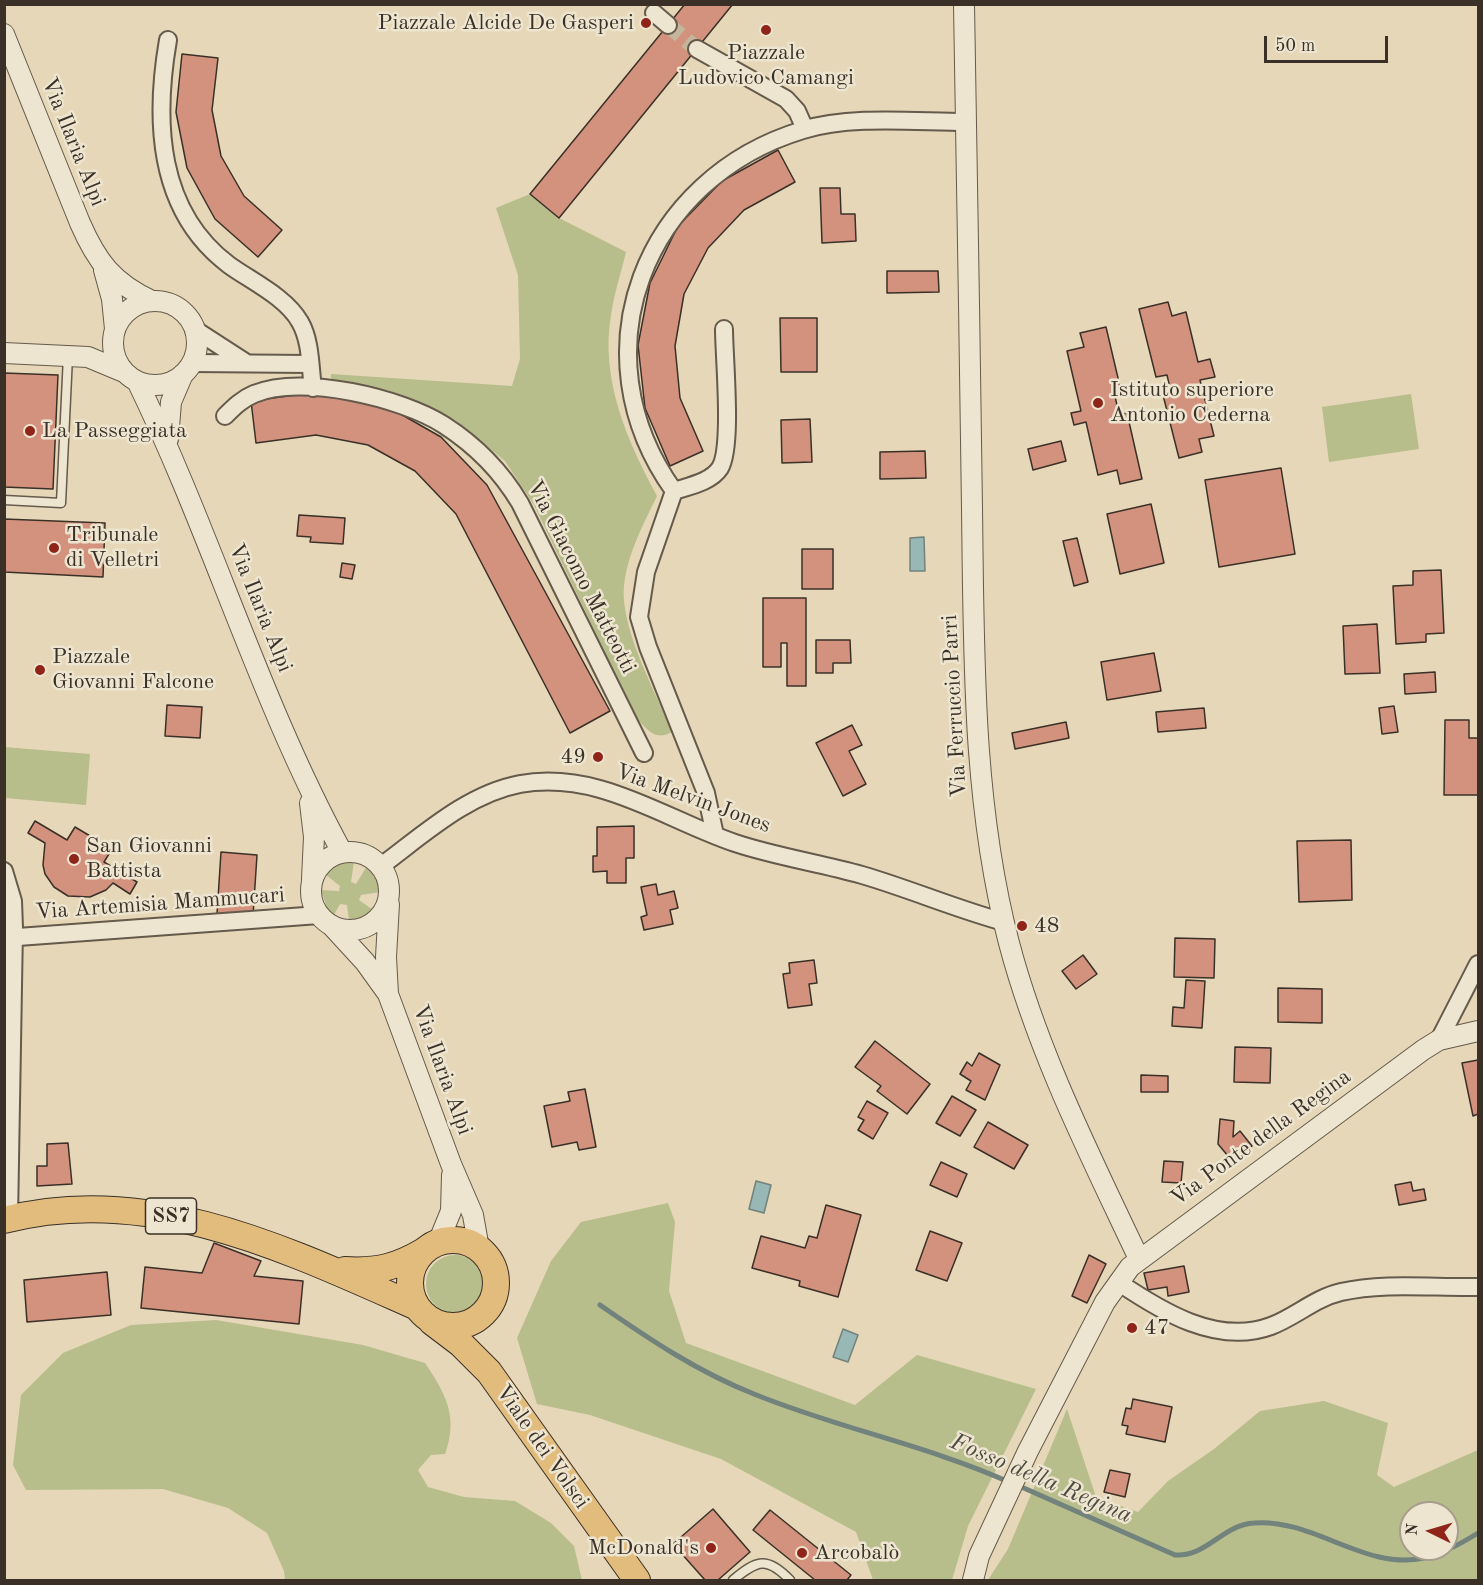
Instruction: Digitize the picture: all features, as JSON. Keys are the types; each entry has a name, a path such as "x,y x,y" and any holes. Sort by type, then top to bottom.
{"main road":[{"name":"Viale dei Volsci","path":"7,1220 75,1210 159,1214 247,1237 331,1269 425,1314 461,1344 489,1372 637,1581"},
{"name":"SS7","path":"431,1247 459,1241 479,1249"},
{"name":"Viale dei Volsci","path":"331,1269 384,1270 431,1247"},
{"path":"425,1314 412,1296 410,1278 416,1260 431,1247"},
{"path":"479,1249 489,1259 495,1278 494,1298 487,1310"},
{"name":"Viale dei Volsci","path":"487,1310 483,1340 489,1372"},
{"name":"SS7","path":"425,1314 447,1326 462,1326 475,1320 487,1310"}],"street":[{"name":"Via Ferruccio Parri","path":"963,4 975,704 984,798 1004,922 1022,983 1061,1086 1139,1259"},
{"path":"654,13 668,25"},
{"name":"Via Ilaria Alpi","path":"4,34 82,229 102,265 112,299 114,334"},
{"path":"168,40 161,85 160,131 164,159 175,195 190,222 214,252 293,312 303,328 313,388"},
{"path":"697,49 786,99 796,111 805,129"},
{"path":"674,491 647,446 630,392 627,358 629,325 641,278 666,229 705,184 755,150 805,129 848,123 966,122"},
{"name":"Via Ilaria Alpi","path":"102,265 122,285 152,301"},
{"path":"88,357 114,334 129,310 152,301 165,302 178,308 188,317 194,328 197,340 188,368"},
{"path":"194,328 246,363"},
{"path":"715,835 706,793 648,647 639,617 646,572 674,491 710,477 719,469 723,461 726,434 724,329"},
{"path":"114,334 113,351 131,377"},
{"path":"4,353 88,357 131,377 161,384 188,368 246,363 310,364"},
{"name":"Via Ilaria Alpi","path":"168,445 171,402 188,368"},
{"name":"Via Ilaria Alpi","path":"131,377 168,445 308,789 342,852"},
{"name":"Via Giacomo Matteotti","path":"225,416 240,401 260,392 313,388 363,394 422,413 455,432 496,470 520,503 644,753"},
{"name":"Via Melvin Jones","path":"381,866 475,800 509,787 539,781 577,783 612,792 746,846 868,877 962,910 1004,922"},
{"name":"Via Ilaria Alpi","path":"308,789 314,837 312,880"},
{"path":"342,852 363,854 381,866 386,874 389,894 387,905 373,923 352,930 325,920 312,898 312,880 323,862 342,852"},
{"path":"4,872 13,901 9,937 7,1220"},
{"name":"Via Ilaria Alpi","path":"388,994 386,957 389,894"},
{"name":"Via Ilaria Alpi","path":"325,920 365,962 388,994 451,1164 473,1215 479,1249"},
{"name":"Via Artemisia Mammucari","path":"9,937 325,920"},
{"path":"1439,1040 1479,964"},
{"path":"1439,1040 1479,1031"},
{"name":"Via Ponte della Regina","path":"973,1581 976,1562 1028,1451 1118,1282 1139,1259 1439,1040"},
{"path":"431,1247 451,1212 451,1164"},
{"path":"1118,1282 1177,1317 1208,1327 1236,1331 1271,1326 1320,1299 1349,1290 1479,1287"}],"lane":[{"path":"4,500 61,503 68,356"},
{"path":"733,1581 751,1566 765,1563 780,1570 790,1581"}],"green space":[{"path":"530,194 559,218 626,252 611,315 609,363 626,431 657,496 629,561 624,601 637,651 672,732 666,735 653,733 637,719 534,505 505,461 455,420 412,401 331,386 331,374 512,386 520,359 518,275 496,208"},
{"path":"1411,394 1419,449 1329,462 1322,407"},
{"path":"4,747 90,754 86,805 5,798"},
{"path":"354,861 351,882 356,884 367,866 377,877 380,892 361,895 359,900 373,910 362,918 349,920 347,905 340,904 334,915 327,908 321,890 339,891 340,886 326,875 335,865"},
{"path":"668,1203 675,1222 669,1291 686,1343 855,1405 917,1355 1036,1389 968,1526 952,1580 873,1580 856,1532 721,1459 590,1415 537,1404 517,1338 551,1261 581,1222"},
{"path":"449,1255 461,1255 476,1263 484,1278 484,1290 476,1305 461,1313 449,1313 434,1305 426,1290 426,1278 434,1263"},
{"path":"216,1320 363,1345 425,1363 448,1405 451,1428 445,1454 431,1455 418,1470 428,1487 464,1497 515,1501 551,1523 574,1546 582,1580 285,1580 284,1571 267,1533 228,1508 163,1489 26,1490 13,1465 21,1395 63,1353 131,1325"},
{"path":"1324,1401 1388,1423 1377,1475 1394,1487 1478,1450 1478,1580 988,1580 1008,1549 1067,1409 1096,1497 1138,1512 1168,1481 1214,1449 1260,1411"}],"water":[{"path":"924,537 925,571 910,571 910,538"},
{"path":"756,1181 771,1185 764,1213 749,1209"},
{"path":"843,1329 858,1335 848,1362 833,1357"}],"building":[{"path":"685,4 733,4 559,218 530,194"},
{"path":"182,54 218,58 212,110 221,156 244,196 282,230 258,257 215,219 187,168 176,112"},
{"path":"778,150 795,182 744,210 708,248 684,294 675,346 680,398 703,451 670,466 645,408 638,345 650,283 678,226 722,181"},
{"path":"820,188 840,188 841,214 855,214 856,241 822,243"},
{"path":"887,271 938,271 939,292 887,293"},
{"path":"1168,302 1172,316 1186,312 1198,362 1210,359 1215,377 1200,380 1214,436 1199,439 1202,452 1179,458 1163,395 1171,393 1167,375 1156,377 1139,309"},
{"path":"780,318 817,318 817,372 781,372"},
{"name":"Istituto superiore Antonio Cederna","path":"1106,327 1122,395 1115,396 1119,415 1127,413 1142,479 1120,484 1117,470 1098,475 1086,422 1074,425 1071,413 1081,411 1067,351 1084,347 1080,333"},
{"name":"La Passeggiata","path":"4,373 58,375 53,489 4,487"},
{"path":"317,392 383,404 441,437 487,485 610,711 570,733 456,514 415,471 368,445 316,435 256,443 251,401"},
{"path":"810,419 812,462 782,463 781,420"},
{"path":"1061,441 1066,461 1033,470 1028,449"},
{"path":"925,451 926,478 880,479 880,452"},
{"path":"1281,468 1295,554 1219,567 1205,480"},
{"path":"1151,504 1164,563 1120,574 1107,514"},
{"path":"299,515 345,518 343,544 310,542 311,537 297,536"},
{"name":"Tribunale di Velletri","path":"4,519 105,523 103,577 4,572"},
{"path":"1077,538 1088,582 1074,586 1063,541"},
{"path":"802,549 833,549 833,589 802,589"},
{"path":"342,563 355,565 352,579 340,577"},
{"path":"1441,570 1444,633 1426,634 1426,642 1396,644 1393,586 1413,585 1413,571"},
{"path":"763,598 806,598 806,686 787,686 787,643 781,643 781,667 763,667"},
{"path":"1377,624 1380,673 1345,674 1343,626"},
{"path":"816,640 850,640 851,663 833,663 833,673 816,673"},
{"path":"1154,653 1161,691 1107,700 1101,662"},
{"path":"1435,672 1436,692 1405,694 1404,674"},
{"path":"167,705 202,707 200,738 165,736"},
{"path":"1394,706 1398,732 1382,734 1379,708"},
{"path":"1204,708 1206,728 1158,732 1156,712"},
{"path":"1445,720 1469,720 1469,738 1478,738 1478,795 1444,795"},
{"path":"1066,722 1069,738 1015,749 1012,733"},
{"path":"852,725 862,745 849,751 866,784 843,796 816,743"},
{"name":"San Giovanni Battista","path":"35,821 67,840 75,827 112,849 104,862 137,882 130,894 113,883 106,890 90,897 68,896 54,887 45,874 43,865 45,843 28,833"},
{"path":"634,826 634,858 626,858 626,883 607,883 607,871 593,872 593,856 597,856 597,827"},
{"path":"1351,840 1352,900 1299,902 1297,841"},
{"path":"221,852 257,855 253,916 217,914"},
{"path":"656,884 658,895 674,891 678,908 670,910 673,924 644,930 641,917 647,915 641,887"},
{"path":"1175,938 1215,939 1214,978 1174,977"},
{"path":"1083,955 1097,974 1076,989 1062,971"},
{"path":"814,960 817,983 809,984 812,1005 788,1008 783,974 790,973 789,963"},
{"path":"1186,980 1205,981 1202,1028 1172,1026 1173,1007 1184,1008"},
{"path":"1278,988 1322,989 1322,1023 1278,1022"},
{"path":"875,1041 930,1084 907,1114 877,1091 881,1086 855,1067"},
{"path":"1235,1047 1271,1048 1270,1083 1234,1082"},
{"path":"979,1053 1000,1065 985,1100 966,1090 971,1081 960,1074 967,1062 972,1066"},
{"path":"1478,1060 1478,1114 1473,1116 1462,1063"},
{"path":"1141,1075 1168,1076 1168,1092 1141,1092"},
{"path":"585,1089 596,1147 579,1150 577,1142 552,1147 544,1106 570,1101 568,1092"},
{"path":"952,1096 976,1110 960,1136 936,1123"},
{"path":"867,1101 888,1113 873,1139 858,1130 864,1120 858,1117"},
{"path":"1220,1119 1234,1121 1233,1137 1240,1131 1252,1146 1233,1162 1218,1144"},
{"path":"988,1122 1028,1145 1014,1169 974,1147"},
{"path":"68,1143 72,1184 37,1186 37,1166 47,1166 47,1144"},
{"path":"1164,1161 1183,1162 1181,1183 1162,1182"},
{"path":"941,1162 967,1174 957,1197 930,1185"},
{"path":"1411,1182 1413,1191 1424,1189 1426,1200 1399,1205 1395,1185"},
{"path":"826,1205 861,1215 838,1297 799,1286 800,1281 752,1268 761,1236 805,1248 809,1236 817,1238"},
{"path":"930,1231 962,1243 947,1281 916,1270"},
{"path":"214,1243 261,1261 254,1276 303,1281 299,1324 141,1308 145,1267 202,1273"},
{"path":"1089,1255 1106,1264 1087,1303 1072,1296"},
{"path":"1184,1266 1189,1292 1168,1296 1167,1287 1148,1290 1144,1273"},
{"path":"107,1272 111,1315 27,1322 24,1280"},
{"path":"1133,1399 1172,1407 1165,1442 1126,1434 1128,1426 1122,1425 1126,1408 1131,1409"},
{"path":"1110,1470 1130,1474 1125,1497 1104,1492"},
{"name":"McDonald's","path":"713,1509 750,1552 718,1580 705,1580 673,1544"},
{"name":"Arcobalò","path":"770,1510 851,1575 847,1580 815,1580 753,1530"}],"waterway":[{"name":"Fosso della Regina","path":"600,1305 674,1354 733,1385 817,1417 946,1457 1009,1482"},
{"name":"Fosso della Regina","path":"1017,1485 1175,1555 1196,1551 1233,1529 1254,1523 1297,1528 1360,1551 1402,1560 1438,1554 1478,1533"}],"tunnel":[{"path":"668,25 697,49"}],"place":[{"name":"Piazzale Alcide De Gasperi","path":"646,23"},
{"name":"Piazzale Ludovico Camangi","path":"766,30"},
{"name":"Istituto superiore Antonio Cederna","path":"1098,403"},
{"name":"La Passeggiata","path":"30,431"},
{"name":"Tribunale di Velletri","path":"54,548"},
{"name":"Piazzale Giovanni Falcone","path":"40,670"},
{"name":"49","path":"598,757"},
{"name":"San Giovanni Battista","path":"74,859"},
{"name":"48","path":"1022,926"},
{"name":"47","path":"1132,1328"},
{"name":"McDonald's","path":"711,1548"},
{"name":"Arcobalò","path":"802,1553"}]}
